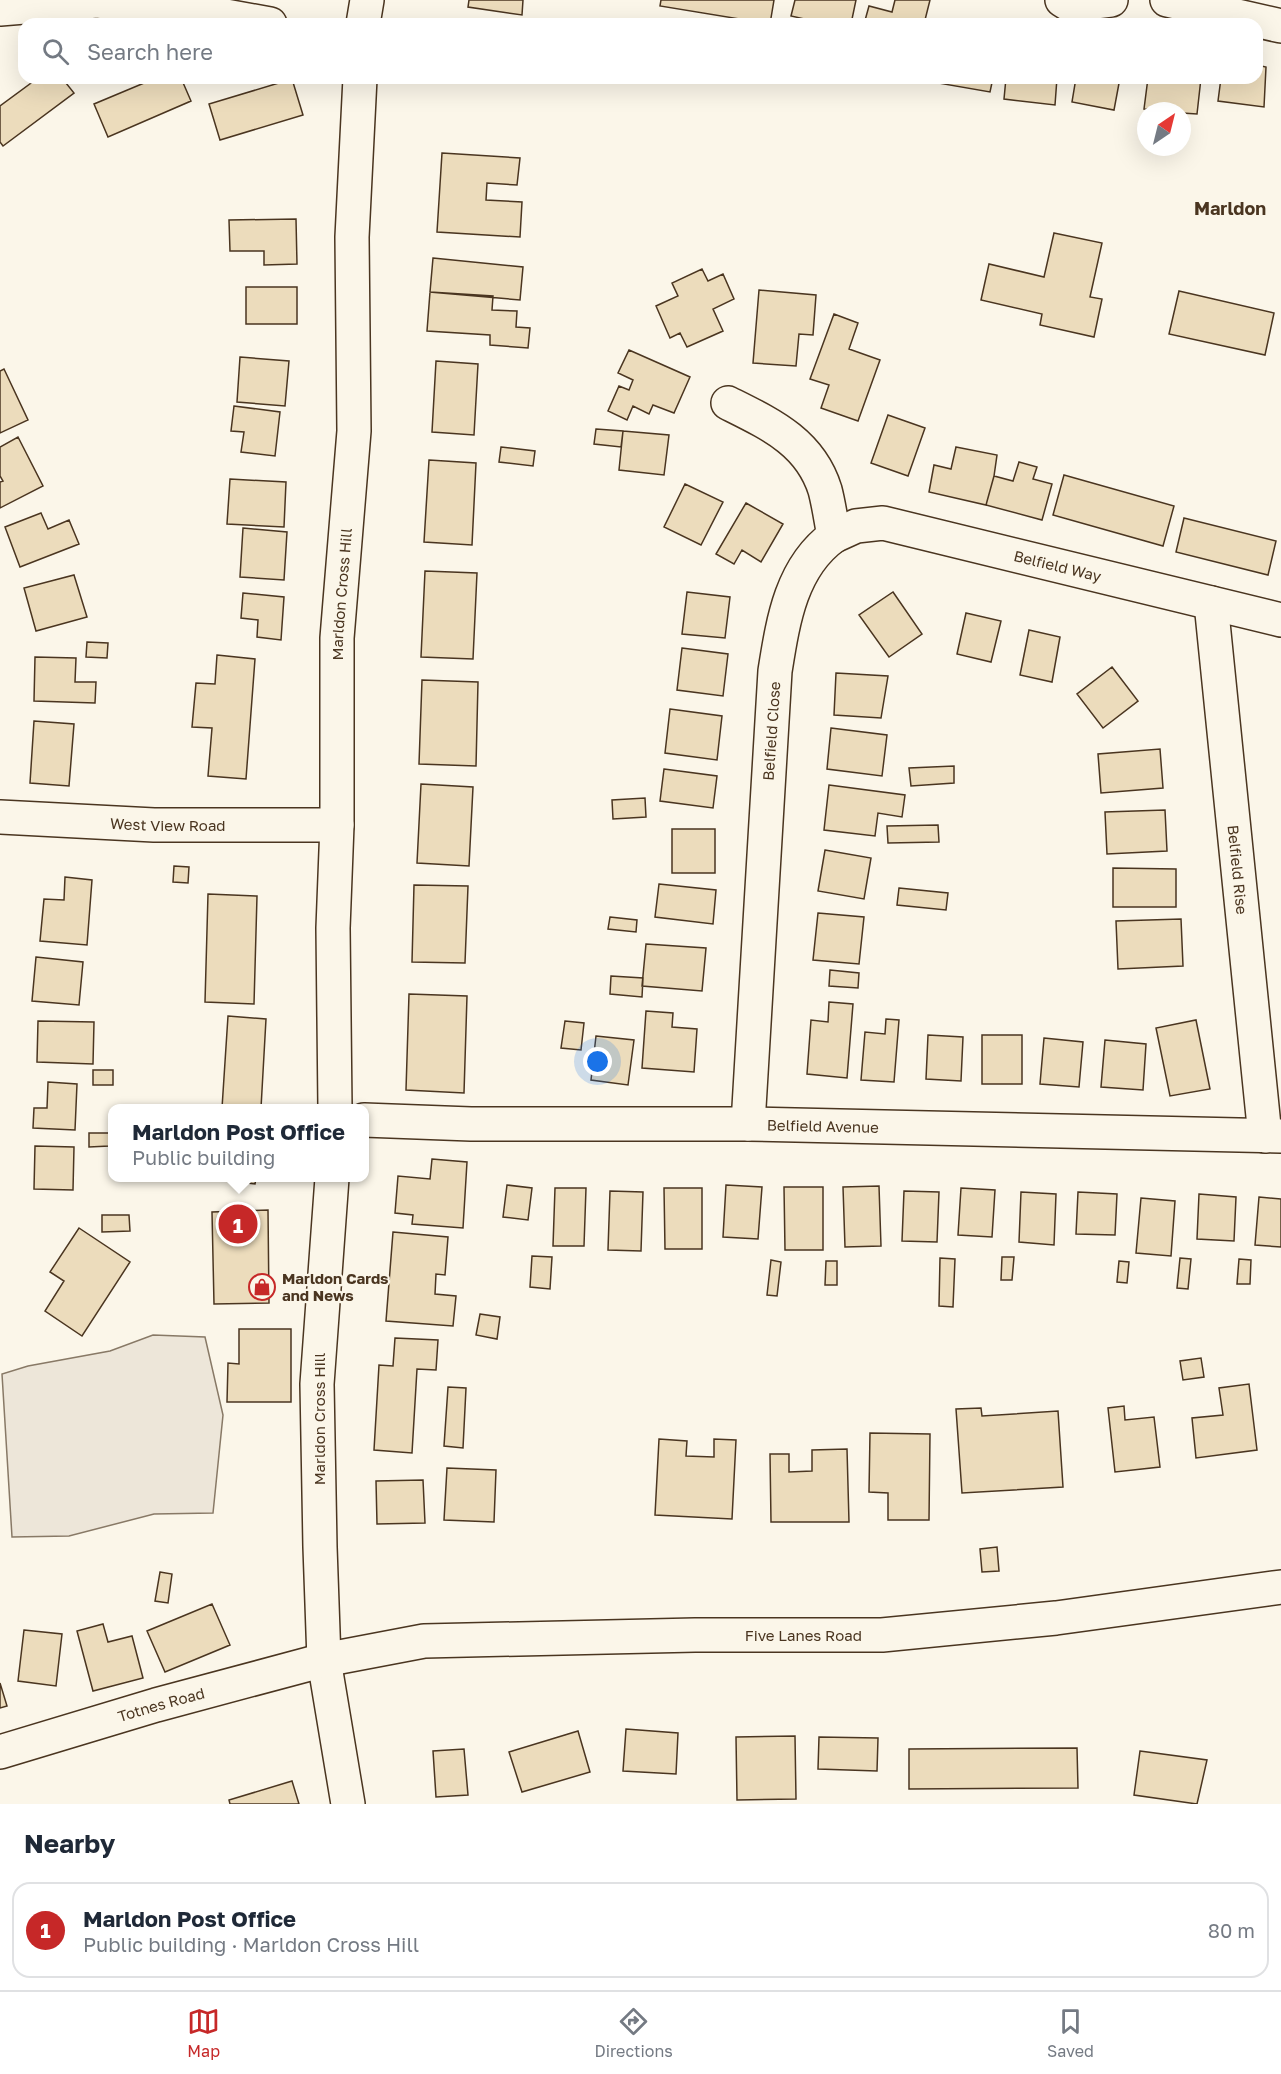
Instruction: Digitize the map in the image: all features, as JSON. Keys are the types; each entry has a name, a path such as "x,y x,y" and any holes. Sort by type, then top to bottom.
{"street":[{"path":"0,9 97,0 237,18"},
{"path":"364,18 367,0"},
{"path":"1062,0 1070,5 1111,0"},
{"path":"1167,0 1246,18"},
{"path":"1263,22 1281,26"},
{"name":"Marldon Cross Hill","path":"335,1104 333,928 337,825 337,638 354,431 352,237 360,84"},
{"path":"729,403 788,435 812,462 824,489 834,536"},
{"name":"Belfield Way","path":"834,536 856,526 883,523 1281,620"},
{"name":"Belfield Close","path":"748,1124 775,671 791,594 804,568 821,545 834,536"},
{"name":"Belfield Rise","path":"1211,603 1273,1136"},
{"name":"West View Road","path":"0,817 154,825 337,825"},
{"name":"Belfield Avenue","path":"369,1120 482,1124 748,1124 1273,1136"},
{"name":"Marldon Cross Hill","path":"332,1182 317,1384 324,1660 348,1804"},
{"name":"Five Lanes Road","path":"324,1660 424,1641 695,1635 882,1635 1056,1618 1281,1587"},
{"name":"Totnes Road","path":"0,1752 156,1705 324,1660"}],"shaded area":[{"path":"153,1335 205,1337 223,1415 213,1513 154,1514 69,1536 12,1537 2,1374 28,1366 110,1351"}],"building":[{"path":"469,0 523,0 522,15 468,7"},
{"path":"661,0 774,0 771,18 733,18 660,6"},
{"path":"795,0 856,0 852,18 791,16"},
{"path":"895,0 930,0 926,18 866,18 869,6 892,12"},
{"path":"1263,66 1266,67 1264,107 1218,101 1220,84 1263,84"},
{"path":"30,84 67,84 74,93 3,146 0,142 0,106"},
{"path":"142,84 184,84 191,101 108,137 94,104"},
{"path":"275,84 294,84 303,115 220,140 209,104"},
{"path":"944,84 992,84 990,92"},
{"path":"1005,84 1057,84 1055,105 1004,99"},
{"path":"1075,84 1119,84 1114,110 1072,102"},
{"path":"1147,84 1200,84 1197,114 1191,114 1191,102 1145,102"},
{"path":"442,153 520,158 517,185 487,183 486,200 522,202 520,237 437,232"},
{"path":"296,219 297,264 264,265 264,251 230,251 229,220"},
{"path":"1054,233 1102,243 1090,297 1102,299 1094,337 1040,325 1042,314 981,300 989,264 1044,277"},
{"path":"433,258 523,267 520,300 430,292"},
{"path":"702,269 708,281 723,274 734,299 713,309 723,331 687,347 680,333 670,338 656,306 678,296 672,283"},
{"path":"246,287 297,287 297,324 246,324"},
{"path":"759,290 816,295 813,335 799,334 796,366 753,363"},
{"path":"1179,291 1274,313 1265,355 1169,334"},
{"path":"430,292 493,296 492,310 517,311 516,327 530,328 528,348 490,345 490,335 427,331"},
{"path":"834,314 858,323 849,349 880,360 858,421 821,408 829,385 810,379"},
{"path":"629,350 690,377 674,413 653,405 649,414 633,406 627,420 608,411 619,386 629,390 633,380 618,373"},
{"path":"240,357 289,361 285,406 237,402"},
{"path":"436,361 478,364 474,435 432,432"},
{"path":"4,369 28,420 0,433 0,371"},
{"path":"234,406 280,412 275,456 241,452 244,432 231,431"},
{"path":"888,415 925,428 908,476 871,463"},
{"path":"596,429 623,431 621,447 594,444"},
{"path":"623,431 669,435 664,475 619,470"},
{"path":"18,437 43,486 0,508 0,482 3,481 0,476 0,447"},
{"path":"501,447 535,451 533,466 499,462"},
{"path":"956,447 997,455 986,505 929,492 934,465 951,469"},
{"path":"429,460 476,463 472,545 424,542"},
{"path":"1019,462 1037,467 1033,479 1052,484 1042,520 986,505 994,476 1013,481"},
{"path":"1064,475 1174,506 1163,546 1053,515"},
{"path":"230,479 286,482 284,527 227,524"},
{"path":"685,484 723,502 701,545 664,527"},
{"path":"746,503 783,524 761,562 742,550 734,564 716,554"},
{"path":"41,513 48,529 69,520 79,544 20,567 5,527"},
{"path":"1184,518 1276,541 1268,575 1176,552"},
{"path":"243,528 287,532 284,580 240,577"},
{"path":"425,571 477,573 473,659 421,657"},
{"path":"74,575 87,617 36,631 24,588"},
{"path":"687,592 730,597 725,638 682,634"},
{"path":"893,592 922,634 889,657 859,615"},
{"path":"243,593 284,597 281,640 257,637 258,620 241,618"},
{"path":"966,613 1001,621 991,662 957,654"},
{"path":"1029,630 1060,637 1052,682 1020,675"},
{"path":"87,642 108,643 107,658 86,657"},
{"path":"682,648 728,654 723,696 677,690"},
{"path":"217,655 255,659 246,779 208,776 212,728 192,727 196,683 215,684"},
{"path":"35,657 76,658 75,682 96,682 95,703 34,701"},
{"path":"1112,667 1138,701 1103,728 1077,694"},
{"path":"836,673 888,676 881,718 834,715"},
{"path":"422,680 478,682 476,766 419,764"},
{"path":"670,709 722,716 717,760 665,753"},
{"path":"34,721 74,724 69,786 30,783"},
{"path":"831,728 887,735 882,776 827,769"},
{"path":"1160,749 1163,788 1101,793 1098,754"},
{"path":"954,766 954,783 911,786 909,768"},
{"path":"664,769 717,776 713,808 660,801"},
{"path":"421,784 473,787 469,866 417,863"},
{"path":"829,785 905,795 902,817 878,813 875,836 824,830"},
{"path":"645,798 646,817 613,819 612,800"},
{"path":"1165,810 1167,851 1107,854 1105,812"},
{"path":"938,825 939,842 888,843 887,826"},
{"path":"672,829 715,829 715,873 672,873"},
{"path":"825,850 871,858 864,899 818,891"},
{"path":"174,866 189,867 188,883 173,882"},
{"path":"1113,868 1176,869 1176,907 1113,907"},
{"path":"65,877 92,880 87,945 40,941 44,899 64,900"},
{"path":"659,884 716,890 713,924 655,917"},
{"path":"414,885 468,886 465,963 412,962"},
{"path":"899,888 948,893 946,910 897,905"},
{"path":"208,894 257,896 254,1004 205,1002"},
{"path":"818,913 864,917 859,964 813,960"},
{"path":"610,917 637,920 636,932 608,929"},
{"path":"1181,919 1183,966 1118,969 1116,921"},
{"path":"646,944 706,948 702,991 642,986"},
{"path":"36,957 83,962 79,1005 32,1001"},
{"path":"830,970 859,973 858,988 829,986"},
{"path":"611,976 643,978 642,997 610,994"},
{"path":"409,994 467,996 464,1093 406,1090"},
{"path":"829,1002 853,1004 847,1078 807,1074 811,1020 828,1022"},
{"path":"646,1011 673,1013 672,1027 697,1029 694,1072 642,1068"},
{"path":"228,1016 266,1019 261,1104 222,1104"},
{"path":"886,1019 899,1020 894,1082 861,1080 865,1032 885,1034"},
{"path":"1196,1020 1210,1089 1170,1096 1156,1028"},
{"path":"38,1021 94,1022 93,1064 37,1062"},
{"path":"565,1021 584,1023 581,1050 561,1048"},
{"path":"928,1035 963,1037 961,1081 926,1079"},
{"path":"982,1035 1022,1035 1022,1084 982,1084"},
{"path":"596,1036 634,1040 628,1085 591,1080"},
{"path":"1044,1038 1083,1042 1079,1087 1040,1084"},
{"path":"1105,1040 1146,1044 1143,1090 1101,1087"},
{"path":"93,1070 113,1070 113,1085 93,1085"},
{"path":"48,1082 77,1084 75,1130 33,1128 34,1108 47,1108"},
{"path":"89,1133 108,1133 108,1146 89,1147"},
{"path":"35,1146 74,1147 73,1190 34,1189"},
{"path":"432,1159 467,1162 463,1228 412,1224 413,1215 395,1213 398,1176 430,1179"},
{"path":"507,1185 532,1188 528,1220 503,1217"},
{"path":"726,1185 762,1187 758,1239 723,1237"},
{"path":"879,1186 881,1246 845,1247 843,1187"},
{"path":"784,1187 823,1187 823,1250 785,1250"},
{"path":"555,1188 586,1188 584,1246 553,1246"},
{"path":"664,1188 702,1188 702,1249 665,1249"},
{"path":"961,1188 995,1190 992,1237 958,1235"},
{"path":"610,1191 643,1192 641,1251 608,1250"},
{"path":"904,1191 939,1192 937,1242 902,1241"},
{"path":"1021,1192 1056,1194 1054,1245 1019,1242"},
{"path":"1078,1192 1117,1194 1115,1235 1076,1234"},
{"path":"1199,1194 1236,1197 1234,1241 1197,1239"},
{"path":"1259,1197 1281,1199 1281,1247 1255,1245"},
{"path":"1141,1198 1175,1201 1171,1256 1136,1253"},
{"path":"268,1210 269,1303 214,1304 212,1212"},
{"path":"102,1215 129,1215 130,1231 102,1232"},
{"path":"79,1228 130,1262 82,1336 45,1311 64,1281 50,1272"},
{"path":"393,1232 448,1237 445,1275 436,1274 435,1294 456,1296 453,1326 386,1321"},
{"path":"532,1256 552,1257 550,1289 530,1287"},
{"path":"1002,1257 1014,1257 1012,1280 1001,1280"},
{"path":"940,1258 955,1259 953,1307 939,1306"},
{"path":"1180,1258 1191,1259 1188,1289 1177,1288"},
{"path":"1239,1259 1251,1260 1250,1284 1237,1284"},
{"path":"771,1260 781,1262 777,1296 767,1295"},
{"path":"826,1261 837,1261 837,1285 825,1285"},
{"path":"1119,1261 1129,1262 1127,1283 1117,1282"},
{"path":"480,1314 500,1317 497,1339 476,1335"},
{"path":"239,1329 291,1329 291,1402 227,1402 228,1363 239,1364"},
{"path":"395,1338 438,1340 436,1370 417,1369 412,1453 374,1450 379,1365 393,1366"},
{"path":"1201,1358 1204,1377 1183,1380 1180,1361"},
{"path":"1249,1384 1257,1450 1196,1458 1192,1418 1223,1415 1219,1388"},
{"path":"448,1387 466,1388 463,1448 444,1446"},
{"path":"1124,1406 1125,1420 1154,1417 1160,1467 1115,1472 1108,1408"},
{"path":"981,1408 982,1416 1058,1411 1063,1487 962,1493 956,1409"},
{"path":"870,1433 930,1434 929,1520 888,1520 888,1493 869,1492"},
{"path":"659,1439 687,1441 686,1456 714,1457 714,1439 736,1440 732,1519 655,1515"},
{"path":"847,1449 849,1522 771,1522 770,1454 789,1454 789,1472 812,1471 812,1450"},
{"path":"447,1468 496,1470 494,1522 444,1520"},
{"path":"423,1480 425,1523 377,1524 376,1481"},
{"path":"997,1547 999,1571 982,1572 980,1549"},
{"path":"160,1572 172,1574 168,1603 155,1601"},
{"path":"212,1604 230,1645 165,1672 147,1631"},
{"path":"103,1624 108,1642 132,1636 143,1678 93,1691 77,1631"},
{"path":"24,1630 62,1634 56,1686 18,1681"},
{"path":"0,1683 7,1706 0,1708"},
{"path":"626,1729 678,1733 676,1774 623,1771"},
{"path":"578,1731 590,1772 522,1792 509,1752"},
{"path":"795,1736 796,1799 737,1800 736,1737"},
{"path":"819,1737 878,1738 877,1771 818,1769"},
{"path":"1077,1748 1078,1788 909,1789 909,1749"},
{"path":"464,1749 468,1795 436,1797 433,1751"},
{"path":"1140,1751 1207,1760 1197,1804 1134,1795"},
{"path":"292,1781 299,1804 230,1804 229,1800"}],"place":[{"name":"Marldon Post Office","path":"238,1224"},
{"name":"Marldon Cards and News","path":"262,1287"}],"district":[{"name":"Marldon","path":"1230,208"}]}
